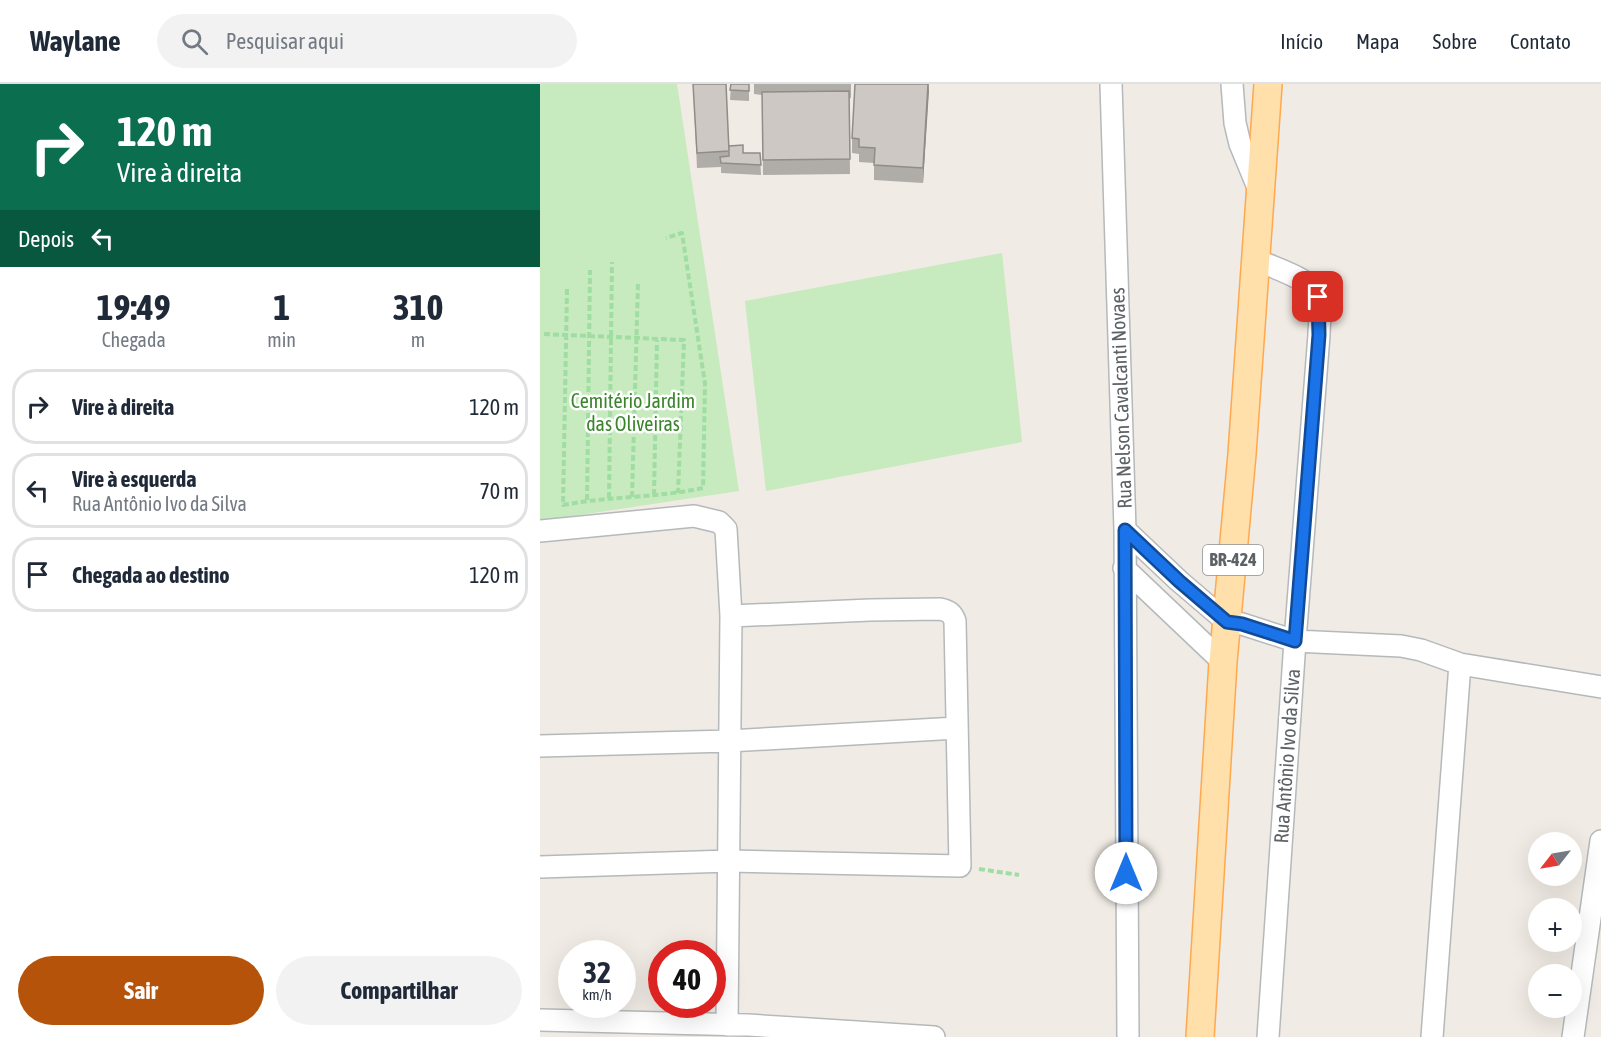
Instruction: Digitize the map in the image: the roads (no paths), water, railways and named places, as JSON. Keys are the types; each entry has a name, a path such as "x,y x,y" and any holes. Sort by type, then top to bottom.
{"main road":[{"name":"BR-424","path":"1200,1037 1223,662 1243,443 1268,84"}],"street":[{"name":"Rua Nelson Cavalcanti Novaes","path":"1111,84 1125,530 1128,1037"},
{"path":"1232,84 1235,123 1240,144 1261,193"},
{"name":"Rua Antônio Ivo da Silva","path":"1256,261 1303,282 1315,291 1319,304 1319,335 1268,1037"},
{"path":"540,531 694,516 719,522 726,529 732,616 727,1025"},
{"path":"1125,530 1227,622 1242,624 1295,641 1401,646 1421,650 1460,664 1601,687"},
{"path":"1124,568 1223,662"},
{"path":"540,867 729,861 960,866 955,621 949,611 940,609 870,610 732,616"},
{"path":"1432,1037 1460,664"},
{"path":"540,746 729,741 957,728"},
{"path":"1573,1037 1593,957 1601,841"},
{"path":"540,1020 727,1025 747,1031 934,1037"}],"park label":[{"name":"Cemitério Jardim das Oliveiras","path":"633,412"}]}
